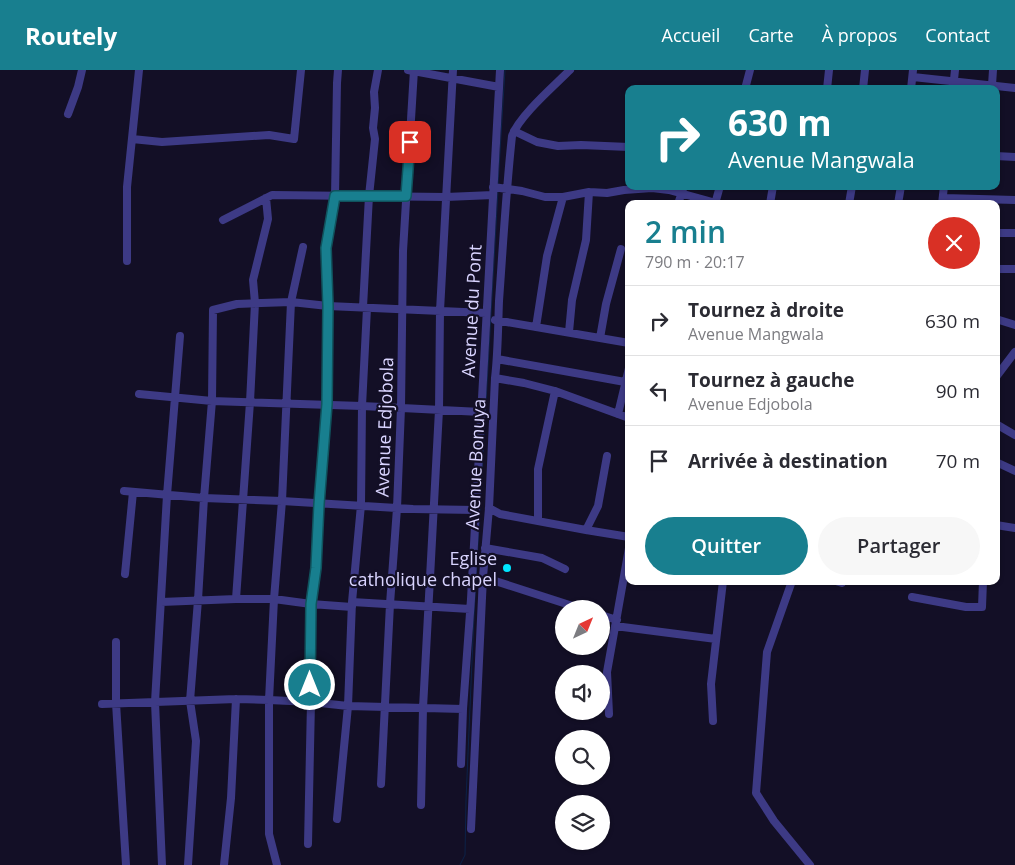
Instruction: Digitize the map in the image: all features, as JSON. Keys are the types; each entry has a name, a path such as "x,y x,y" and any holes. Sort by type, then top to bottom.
{"street":[{"path":"68,114 82,70"},
{"path":"127,261 127,188 139,70"},
{"path":"132,139 162,142 270,135 294,139 301,70"},
{"path":"308,844 311,604 316,568 327,404 328,306 326,248 335,196 338,70"},
{"path":"337,819 348,706 352,605 361,506 362,406 369,196 375,139 373,128 374,92 378,70"},
{"path":"412,70 499,87"},
{"name":"Avenue Edjobola","path":"381,784 397,508 401,408 403,251 412,70"},
{"path":"421,806 423,708 439,410 440,311 453,70"},
{"name":"Avenue du Pont","path":"461,764 481,412 491,318 498,189 500,70"},
{"path":"570,70 527,114 514,131 537,142 558,146 625,147"},
{"path":"746,85 750,70"},
{"path":"827,85 829,70"},
{"path":"862,85 864,70"},
{"path":"953,85 954,70"},
{"path":"913,73 953,85 992,85 993,70"},
{"path":"1000,86 1015,88"},
{"name":"Avenue Bonuya","path":"471,829 483,577 489,508 497,359 491,318 498,189 514,131"},
{"path":"1000,156 1015,157"},
{"path":"224,220 272,194 446,197 498,189 522,191 545,197 563,197 589,192 607,193 627,190"},
{"path":"669,190 683,190 708,200"},
{"path":"569,332 572,300 586,240 589,192"},
{"path":"536,327 547,256 563,197"},
{"path":"236,599 250,402 255,303 253,280 268,219 266,198"},
{"path":"1000,200 1015,200"},
{"path":"1000,233 1015,233"},
{"path":"277,865 268,834 269,700 274,599 282,501 291,302 303,248"},
{"path":"600,338 606,304 622,249"},
{"path":"1000,269 1015,269"},
{"path":"188,865 196,741 190,701 212,401 212,310 237,304 291,302 328,306 440,311 491,318 625,342"},
{"path":"1000,320 1015,325"},
{"path":"162,865 155,702 167,495 180,336"},
{"path":"1000,372 1014,355"},
{"path":"497,359 625,382 618,414"},
{"path":"495,378 555,391 625,417"},
{"path":"538,521 538,469 555,391"},
{"path":"139,394 212,401 327,404 481,412"},
{"path":"1000,426 1015,435"},
{"path":"586,530 598,506 607,456"},
{"path":"1000,464 1015,472"},
{"path":"124,492 397,508 476,510"},
{"path":"125,574 133,492"},
{"path":"489,508 500,514 625,536"},
{"path":"1000,526 1015,528"},
{"path":"485,548 542,558 565,569"},
{"path":"608,665 625,571"},
{"path":"483,577 555,600"},
{"path":"713,721 711,684 723,585"},
{"path":"791,585 767,652 756,793 774,821 810,865"},
{"path":"912,597 966,607 982,607 983,585"},
{"path":"161,602 274,599 311,604 390,604 470,609"},
{"path":"610,620 616,623 716,639"},
{"path":"116,642 116,703 126,865"},
{"path":"224,865 231,798 236,699"},
{"path":"102,704 236,699 310,702 348,706 463,709"}],"waterway":[{"path":"498,184 505,70"},
{"path":"460,865 465,855 474,615 498,190"}],"place":[{"name":"Eglise catholique chapel","path":"507,568"}],"route":[{"path":"310,685 311,604 316,568 327,404 328,306 326,248 335,196 406,196 410,142"}]}
